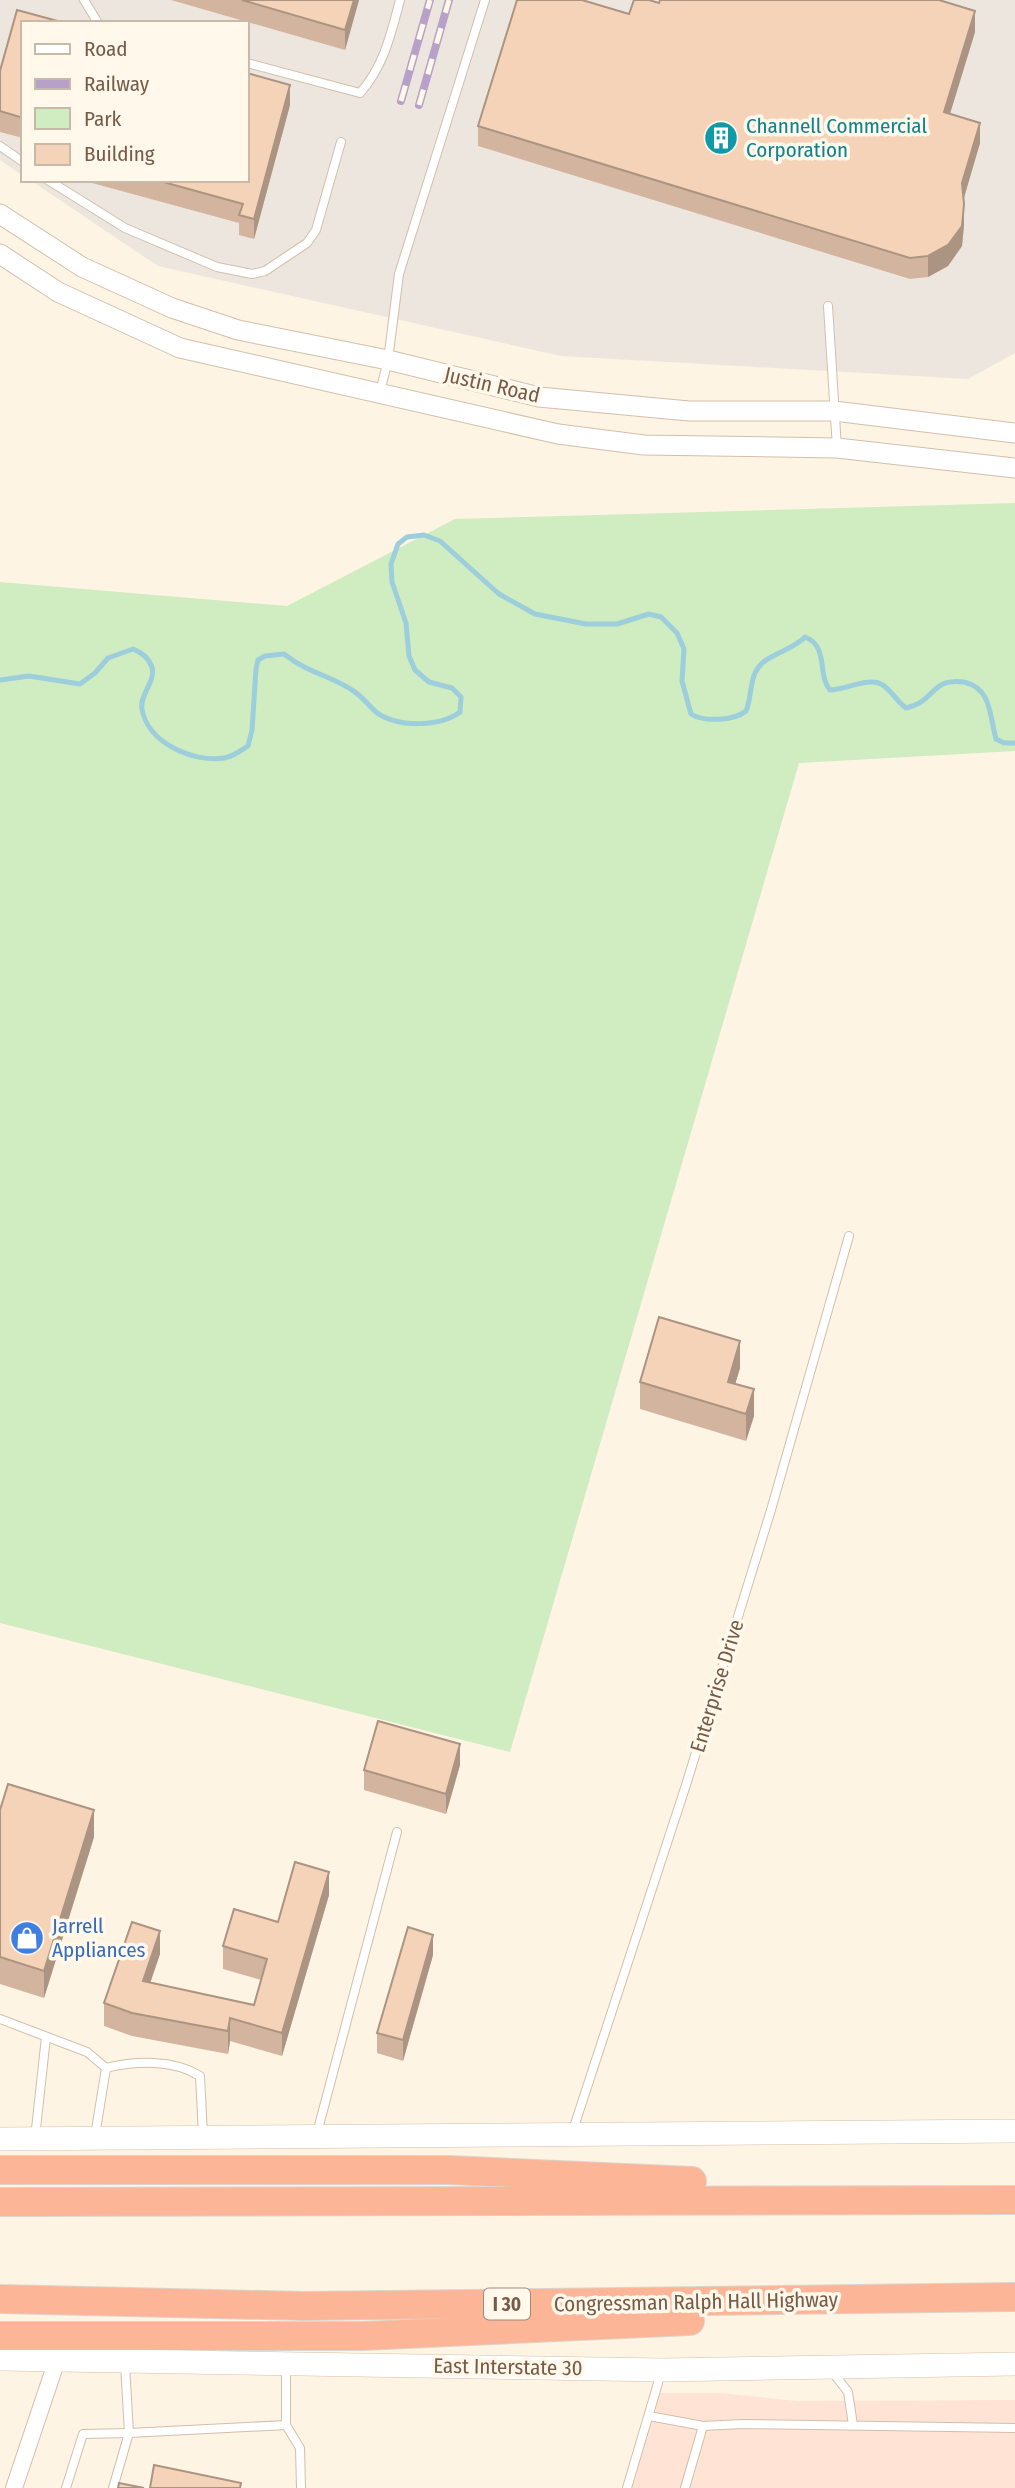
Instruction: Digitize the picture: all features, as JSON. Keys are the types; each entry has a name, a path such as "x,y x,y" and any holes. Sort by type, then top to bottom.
{"highway":[{"path":"0,2170 449,2170 745,2184 827,2198"},
{"path":"0,2203 827,2198 1015,2200"},
{"name":"Congressman Ralph Hall Highway","path":"0,2299 304,2306 1015,2297"},
{"path":"0,2336 363,2336 869,2315 893,2300"}],"main road":[{"path":"0,2139 1015,2131"},
{"name":"East Interstate 30","path":"0,2359 662,2370 1015,2364"}],"street":[{"name":"Justin Road","path":"0,214 82,267 172,308 238,330 388,360 540,397 611,406 689,411 834,411 1015,433"},
{"name":"Justin Road","path":"0,254 58,292 180,348 558,434 644,444 836,449 1015,468"},
{"path":"14,2488 57,2360"}],"lane":[{"path":"84,0 98,21"},
{"path":"248,63 360,93 376,75 385,55 400,0"},
{"path":"379,394 388,360 399,274 485,0"},
{"path":"51,182 137,233 217,267 252,274 265,271 307,243 316,230 341,142"},
{"path":"0,146 21,161"},
{"path":"828,306 836,449"},
{"name":"Enterprise Drive","path":"572,2133 751,1576 849,1236"},
{"path":"316,2136 397,1832"},
{"path":"0,2019 87,2052 106,2068"},
{"path":"35,2139 46,2037"},
{"path":"106,2068 134,2061 190,2069 200,2076 203,2138"},
{"path":"94,2139 106,2068"},
{"path":"113,2488 129,2432 125,2361"},
{"path":"286,2363 286,2425 300,2448 301,2488"},
{"path":"829,2368 848,2392 853,2426"},
{"path":"628,2488 662,2370"},
{"path":"649,2416 703,2426 1015,2428"},
{"path":"66,2488 83,2434 286,2425"},
{"path":"685,2488 703,2426"}],"shaded area":[{"path":"0,0 1015,0 1015,353 968,379 561,356 158,266 33,182 248,182 248,21 21,21 21,175 0,160"},
{"path":"658,2393 721,2393 797,2401 1015,2400 1015,2488 630,2488"}],"green space":[{"path":"1015,503 1015,751 799,763 510,1752 0,1623 0,582 287,606 455,519"}],"building":[{"path":"242,0 354,0 345,30"},
{"name":"Channell Commercial Corporation","path":"517,0 582,0 629,14 634,0 659,3 660,0 939,0 975,11 944,112 980,123 962,183 962,226 948,245 928,256 910,258 478,126"},
{"path":"17,10 58,21 21,21 21,117 0,111 0,71"},
{"path":"248,73 290,85 254,219 239,215 243,204 163,182 248,182"},
{"path":"659,1317 740,1341 728,1382 754,1389 746,1414 640,1382"},
{"path":"378,1721 460,1744 446,1794 364,1770"},
{"path":"8,1784 94,1810 44,1971 0,1957 0,1810"},
{"path":"295,1862 329,1872 282,2033 230,2018 228,2031 132,2013 104,2003 132,1922 160,1931 143,1981 254,2005 267,1959 223,1946 234,1909 278,1922"},
{"path":"408,1927 433,1935 403,2040 377,2033"},
{"path":"154,2465 241,2483 240,2488 150,2488"},
{"path":"119,2483 144,2488 118,2488"}],"waterway":[{"path":"0,680 29,676 80,684 95,673 108,658 133,649 144,656 152,667 152,678 143,699 142,709 153,731 173,748 212,759 236,754 248,746 252,730 256,669 258,660 265,656 284,654 302,666 352,690 376,712 395,721 418,724 441,721 460,712 461,697 452,688 429,682 415,670 409,656 406,623 392,582 391,564 398,544 407,537 424,535 440,541 499,594 535,614 586,624 617,624 649,614 661,617 677,633 684,649 682,681 691,714 696,717 726,718 746,711 753,677 759,667 764,661 805,637 817,647 830,690 876,682 888,689 906,708 920,703 944,684 964,682 973,685 985,697 996,739 1004,743 1015,743"}],"railway":[{"path":"401,101 430,0"},
{"path":"419,105 449,0"}],"place":[{"name":"Channell Commercial Corporation","path":"721,138"},
{"name":"Jarrell Appliances","path":"27,1938"}]}
